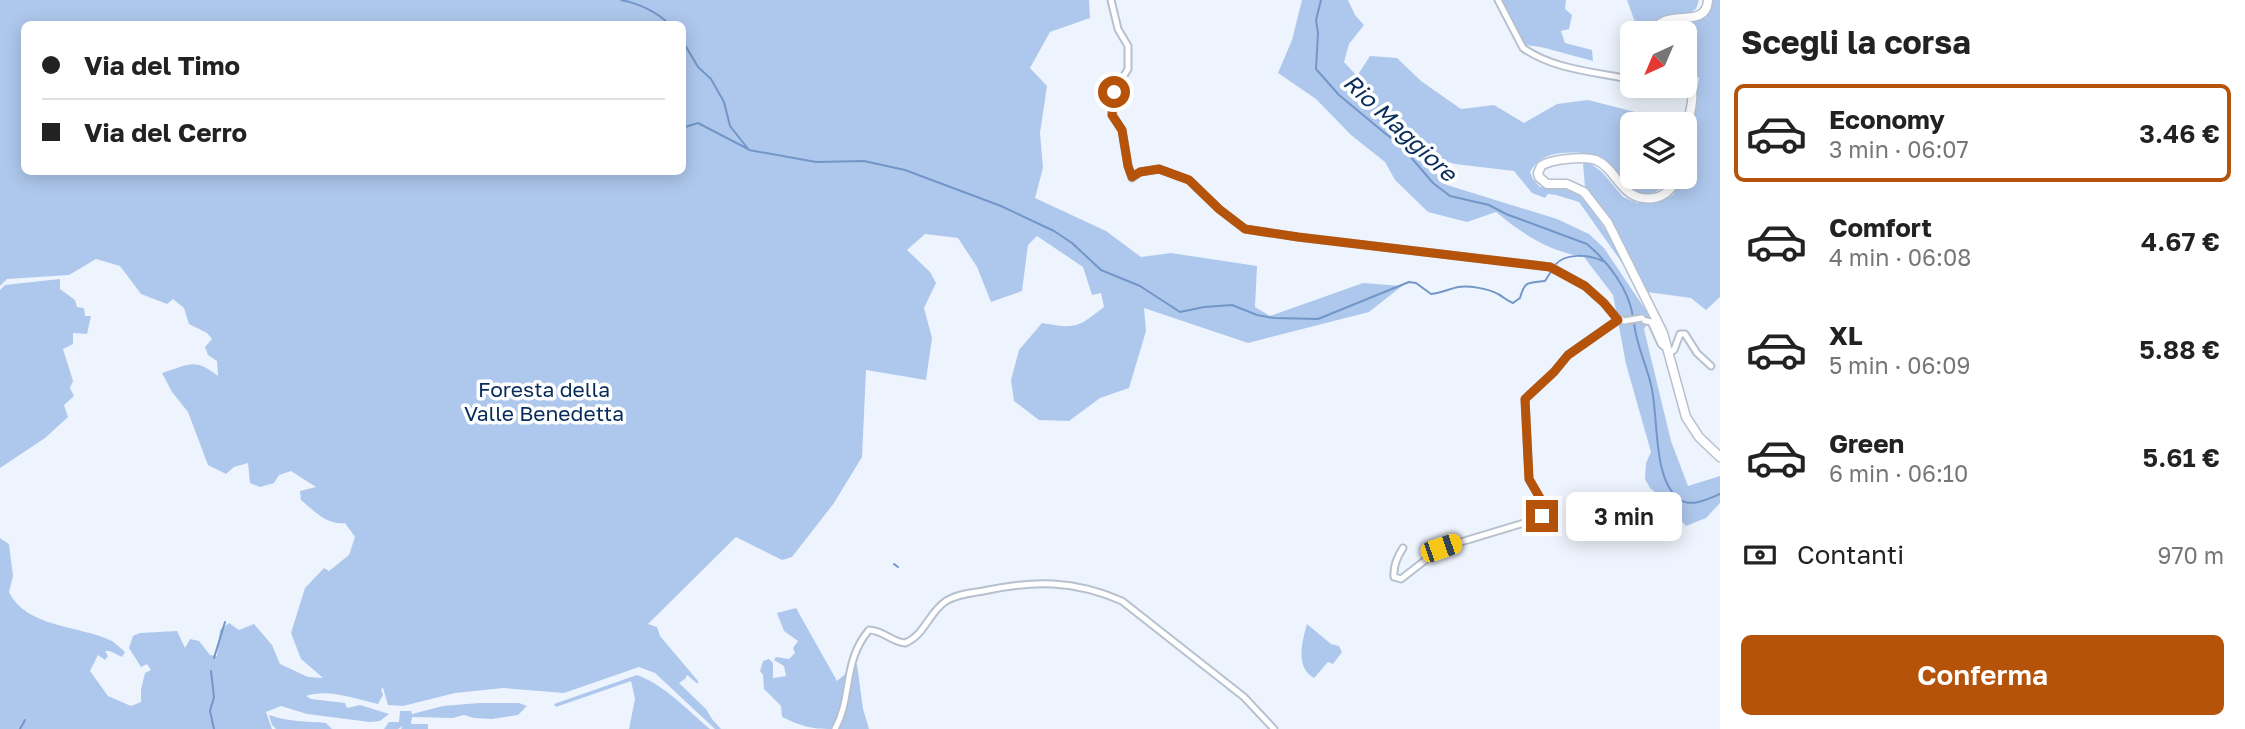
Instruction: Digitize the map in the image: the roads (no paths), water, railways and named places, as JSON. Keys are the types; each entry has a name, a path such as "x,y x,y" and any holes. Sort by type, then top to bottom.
{"main road":[{"path":"1663,21 1698,16 1705,11 1707,0"},
{"path":"1620,184 1595,160 1588,159 1552,161 1541,166 1538,173 1547,184 1576,187 1592,200 1608,223 1660,325 1686,417 1699,437 1720,457"},
{"path":"1625,189 1644,199 1652,199 1665,194 1669,189"}],"street":[{"path":"1111,0 1118,29 1128,46 1128,69 1114,92 1112,115 1122,130 1132,177 1140,172 1159,169 1189,180 1245,229 1550,267 1585,286 1621,321"},
{"path":"1498,0 1526,51 1569,67 1620,77"},
{"path":"1403,548 1396,559 1393,572 1397,579 1401,579 1441,548 1542,516 1544,505 1529,479 1525,399 1568,355 1621,321 1642,318 1651,322 1661,344 1668,351 1674,350 1680,334 1685,334 1697,353 1711,366"},
{"path":"835,729 845,705 851,664 861,640 869,630 876,630 893,641 905,643 920,633 943,603 955,597 1035,582 1073,586 1122,601 1244,697 1274,729"}],"waterway":[{"path":"621,0 647,9 665,21"},
{"name":"Rio Maggiore","path":"1321,0 1316,20 1316,69 1339,95 1404,149 1433,183 1450,196 1489,205 1587,244 1622,286 1633,317"},
{"path":"686,47 698,67 711,79 724,102 730,126 749,150 816,162 864,161 905,170 1001,206 1054,231 1072,243 1101,270 1140,286 1180,312 1232,305 1257,315 1274,318 1318,319 1409,282 1416,283 1431,294 1458,287 1479,288 1494,292 1513,303 1520,298 1526,285 1545,281 1552,270"},
{"path":"686,127 698,123 748,149"},
{"path":"1555,265 1571,256 1603,261"},
{"name":"Rio Maggiore","path":"1634,322 1651,385 1660,462 1670,490 1683,502 1688,503 1720,494"},
{"path":"894,564 898,567"},
{"path":"214,658 225,622"},
{"path":"211,671 214,697 210,711 214,729"},
{"path":"20,729 25,720"}],"park label":[{"name":"Foresta della Valle Benedetta","path":"544,402"}]}
